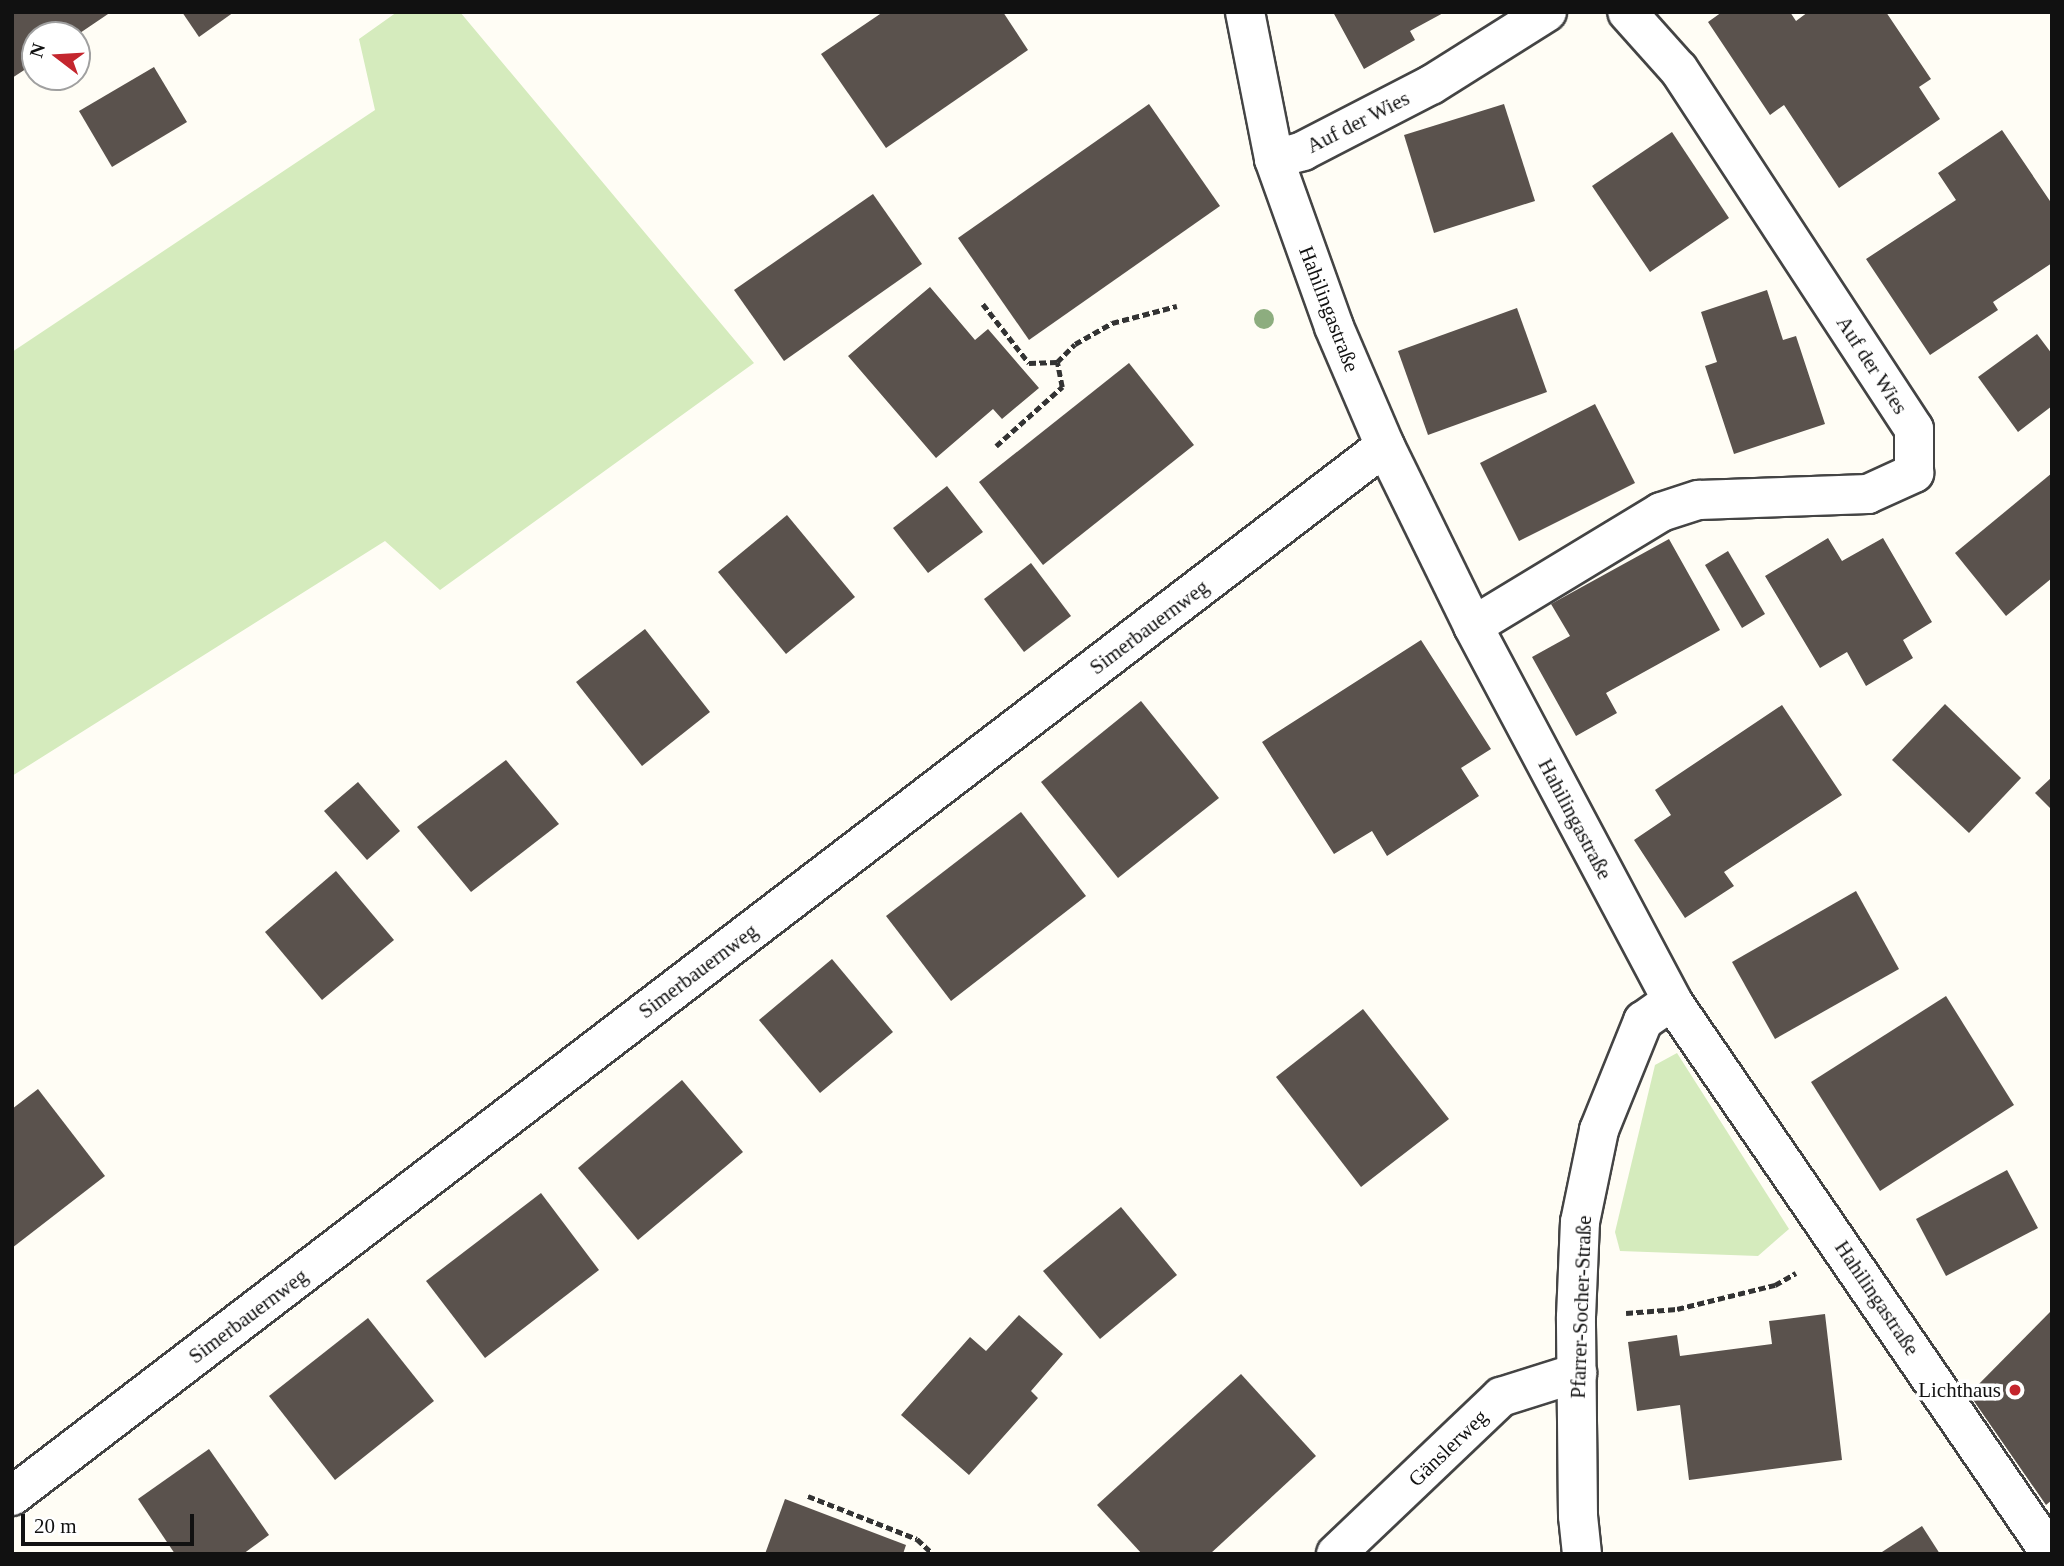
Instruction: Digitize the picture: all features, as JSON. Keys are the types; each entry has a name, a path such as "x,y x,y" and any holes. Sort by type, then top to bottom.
{"street":[{"name":"Hahilingastraße","path":"1245,12 1274,159 1334,327 1385,446 1474,626 1672,1001 2050,1554"},
{"name":"Auf der Wies","path":"1274,159 1303,151 1431,85 1547,12"},
{"name":"Auf der Wies","path":"1474,626 1661,513 1699,500 1868,494 1914,473 1914,429 1678,69 1627,12"},
{"name":"Simerbauernweg","path":"12,1496 1385,446"},
{"name":"Pfarrer-Socher-Straße","path":"1582,1554 1576,1317 1580,1222 1599,1130 1643,1021 1672,1001"},
{"name":"Gänslerweg","path":"1336,1554 1501,1397 1577,1373"}],"path":[{"path":"983,304 1029,363 1057,362 1075,344 1112,323 1177,306"},
{"path":"996,446 1062,387 1057,362"},
{"path":"1576,1317 1677,1309 1775,1285 1842,1247"},
{"path":"808,1496 917,1539 933,1554"}],"green space":[{"path":"397,12 460,12 754,363 440,590 385,541 12,776 12,352 375,110 359,39"},
{"path":"1677,1053 1789,1229 1758,1256 1620,1251 1615,1232 1655,1065"}],"building":[{"path":"12,12 111,12 91,26 91,21 21,21 21,72 12,78"},
{"path":"182,12 234,12 199,37"},
{"path":"883,12 1003,12 1028,50 886,148 821,54"},
{"path":"1333,12 1445,12 1410,31 1415,40 1364,69"},
{"path":"1722,12 1790,12 1796,21 1808,12 1886,12 1931,79 1919,87 1940,119 1839,188 1784,105 1770,115 1708,22"},
{"path":"154,67 187,122 112,167 79,111"},
{"path":"1149,104 1220,206 1029,340 958,238"},
{"path":"1504,104 1535,201 1434,233 1404,135"},
{"path":"2002,130 2052,204 2052,263 1993,302 1998,310 1930,355 1866,259 1956,200 1938,173"},
{"path":"1672,132 1729,218 1650,272 1592,186"},
{"path":"873,194 922,264 784,361 734,290"},
{"path":"930,287 975,340 988,329 1039,388 1002,419 993,409 936,458 848,356"},
{"path":"1767,290 1783,340 1796,336 1825,424 1734,454 1705,366 1717,362 1701,312"},
{"path":"1517,308 1547,392 1428,435 1398,351"},
{"path":"2037,334 2052,354 2052,406 2018,432 1978,377"},
{"path":"1129,363 1194,445 1043,565 979,482"},
{"path":"1595,404 1635,483 1519,541 1480,463"},
{"path":"2052,473 2052,578 2006,616 1955,553"},
{"path":"947,486 983,532 928,573 893,528"},
{"path":"787,515 855,597 786,654 718,572"},
{"path":"1828,538 1842,561 1883,538 1932,622 1903,640 1913,658 1866,686 1847,652 1820,668 1765,576"},
{"path":"1669,539 1720,630 1606,693 1617,713 1576,736 1532,657 1570,636 1551,604"},
{"path":"1728,551 1765,614 1742,628 1705,565"},
{"path":"1031,563 1071,616 1024,652 984,599"},
{"path":"645,629 710,712 642,766 576,682"},
{"path":"1421,640 1491,749 1461,768 1479,796 1387,856 1372,831 1334,854 1262,742"},
{"path":"1141,701 1219,798 1118,878 1041,782"},
{"path":"1945,704 2021,778 1969,833 1892,760"},
{"path":"1782,705 1842,795 1724,872 1734,886 1685,918 1634,840 1671,815 1655,790"},
{"path":"506,760 559,824 471,892 417,827"},
{"path":"2052,777 2052,810 2035,793"},
{"path":"358,782 400,831 367,860 324,811"},
{"path":"1021,812 1086,896 951,1001 886,916"},
{"path":"336,871 394,940 322,1000 265,932"},
{"path":"1856,891 1899,969 1775,1039 1732,962"},
{"path":"832,959 893,1032 820,1093 759,1020"},
{"path":"1946,996 2014,1105 1880,1191 1811,1082"},
{"path":"1363,1009 1449,1119 1361,1187 1276,1077"},
{"path":"682,1080 743,1152 638,1240 578,1168"},
{"path":"38,1089 105,1176 12,1248 12,1109"},
{"path":"2007,1170 2038,1228 1946,1276 1916,1219"},
{"path":"541,1193 599,1270 485,1358 426,1281"},
{"path":"1121,1207 1177,1275 1100,1339 1043,1271"},
{"path":"2052,1310 2052,1500 2046,1505 1969,1394"},
{"path":"1825,1314 1842,1460 1689,1480 1680,1405 1637,1411 1628,1342 1677,1335 1680,1356 1772,1344 1769,1321"},
{"path":"1019,1315 1063,1354 1031,1391 1038,1398 969,1475 901,1415 970,1337 986,1351"},
{"path":"368,1318 434,1401 335,1480 269,1396"},
{"path":"1241,1374 1316,1456 1210,1554 1142,1554 1097,1505"},
{"path":"209,1449 269,1535 243,1554 175,1554 138,1499"},
{"path":"785,1499 906,1545 903,1554 765,1554"},
{"path":"1922,1526 1940,1554 1879,1554 1885,1550"}],"place":[{"name":"Lichthaus","path":"2015,1390"}]}
